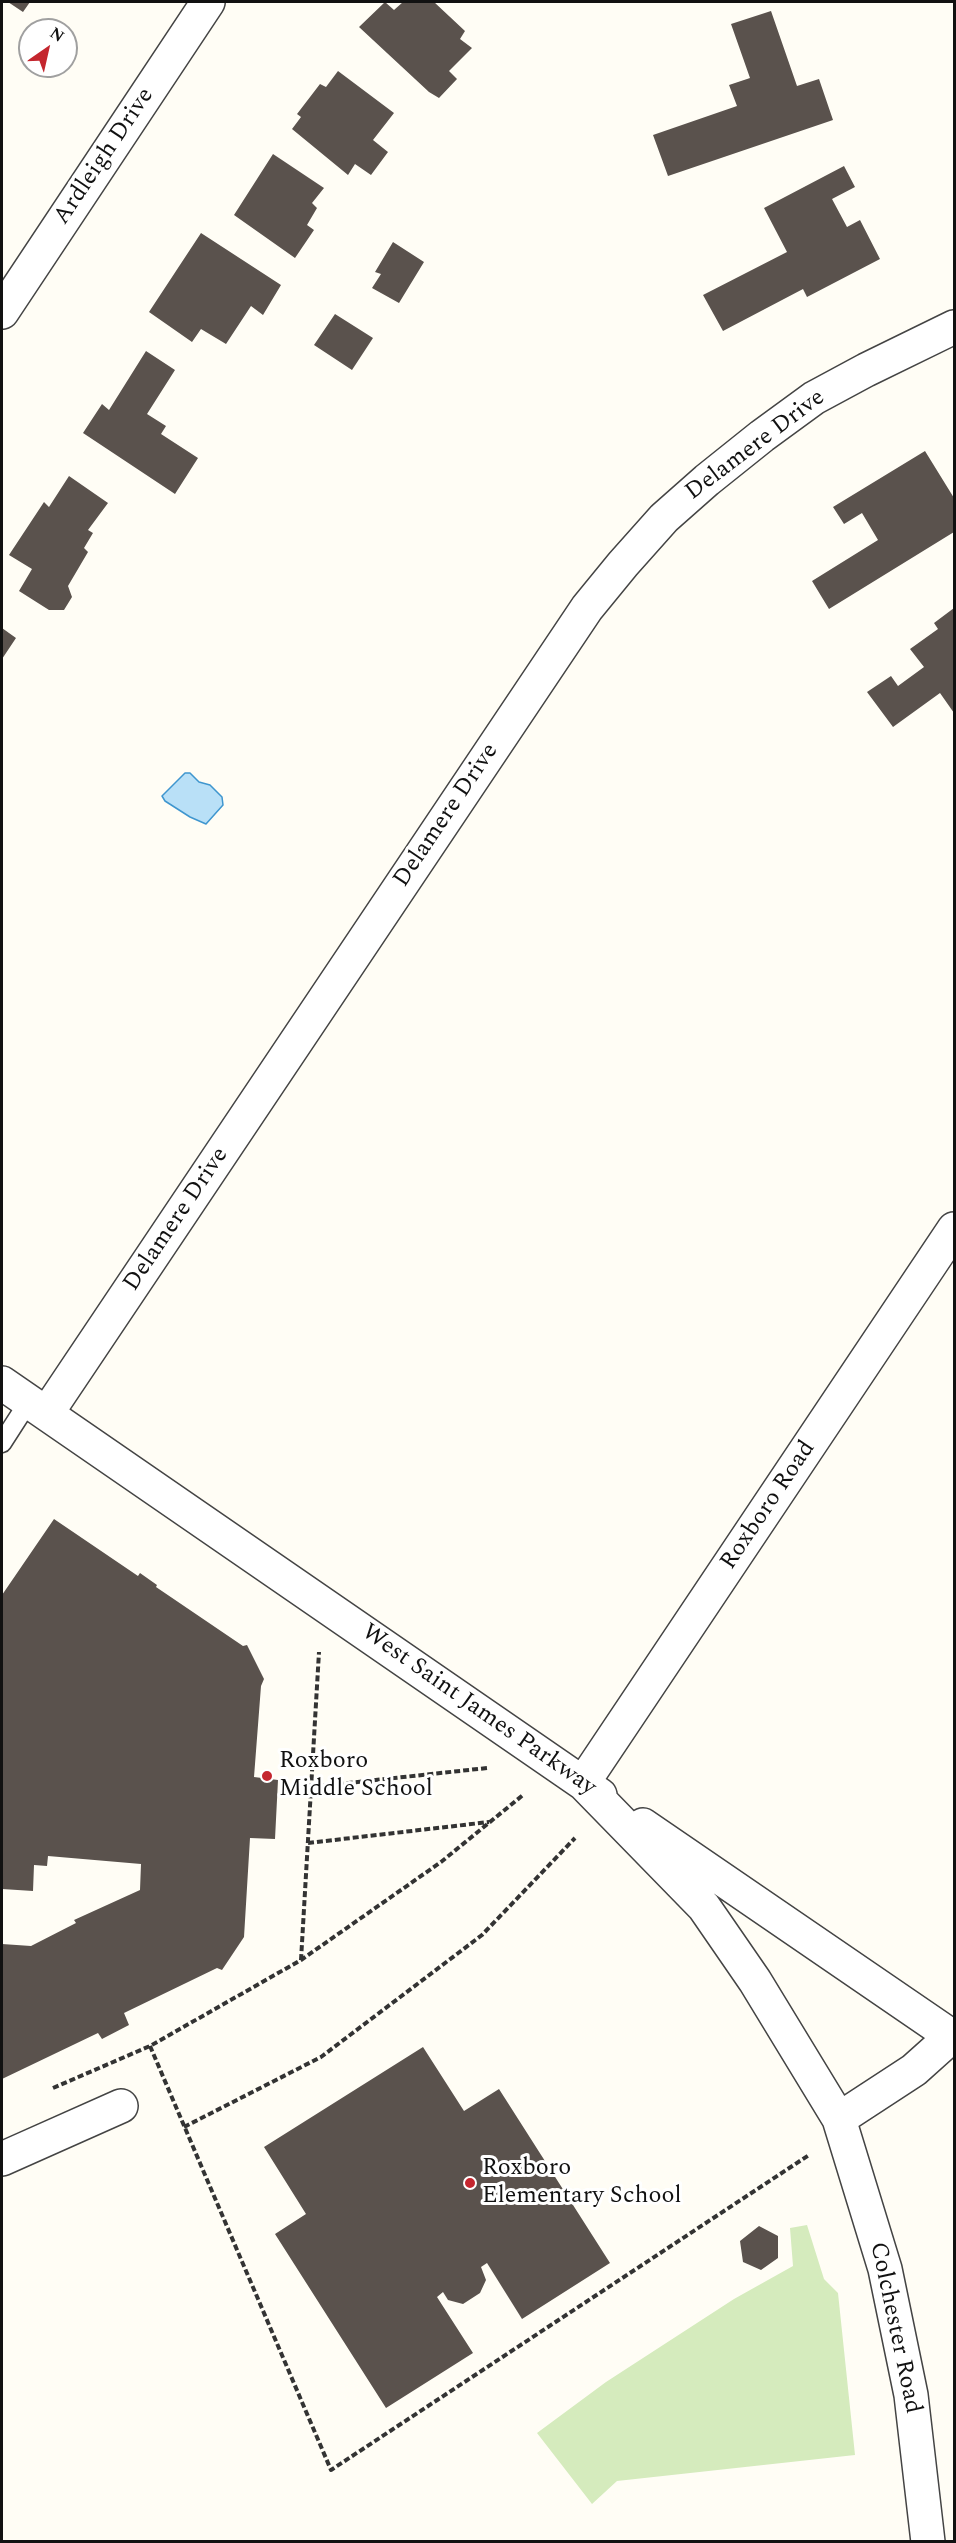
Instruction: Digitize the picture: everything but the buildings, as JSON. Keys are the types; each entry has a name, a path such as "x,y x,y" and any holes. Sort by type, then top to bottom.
{"street":[{"name":"Ardleigh Drive","path":"2,312 208,2"},
{"name":"Delamere Drive","path":"38,1407 587,608 623,564 664,518 770,429 825,392 954,327"},
{"name":"Roxboro Road","path":"582,1783 954,1229"},
{"name":"West Saint James Parkway","path":"2,1383 953,2037"},
{"name":"Colchester Road","path":"582,1783 704,1907 755,1982 839,2119 885,2269 909,2384 928,2541"},
{"path":"839,2119 914,2070 953,2037"},
{"path":"2,2159 122,2106"}],"lane":[{"path":"2,1443 38,1407"}],"path":[{"path":"302,1960 319,1652"},
{"path":"311,1787 487,1768"},
{"path":"53,2088 150,2046 302,1960 441,1862 524,1795"},
{"path":"308,1843 491,1822"},
{"path":"184,2127 321,2057 482,1935 575,1839"},
{"path":"150,2046 331,2470 810,2155"}],"green space":[{"path":"807,2225 824,2279 838,2293 855,2455 617,2481 592,2504 537,2433 606,2382 734,2299 793,2266 790,2228"}],"water":[{"path":"185,773 190,773 199,782 210,785 222,797 223,805 206,824 190,817 165,801 162,796"}],"place":[{"name":"Roxboro Middle School","path":"267,1776"},
{"name":"Roxboro Elementary School","path":"470,2183"}]}
